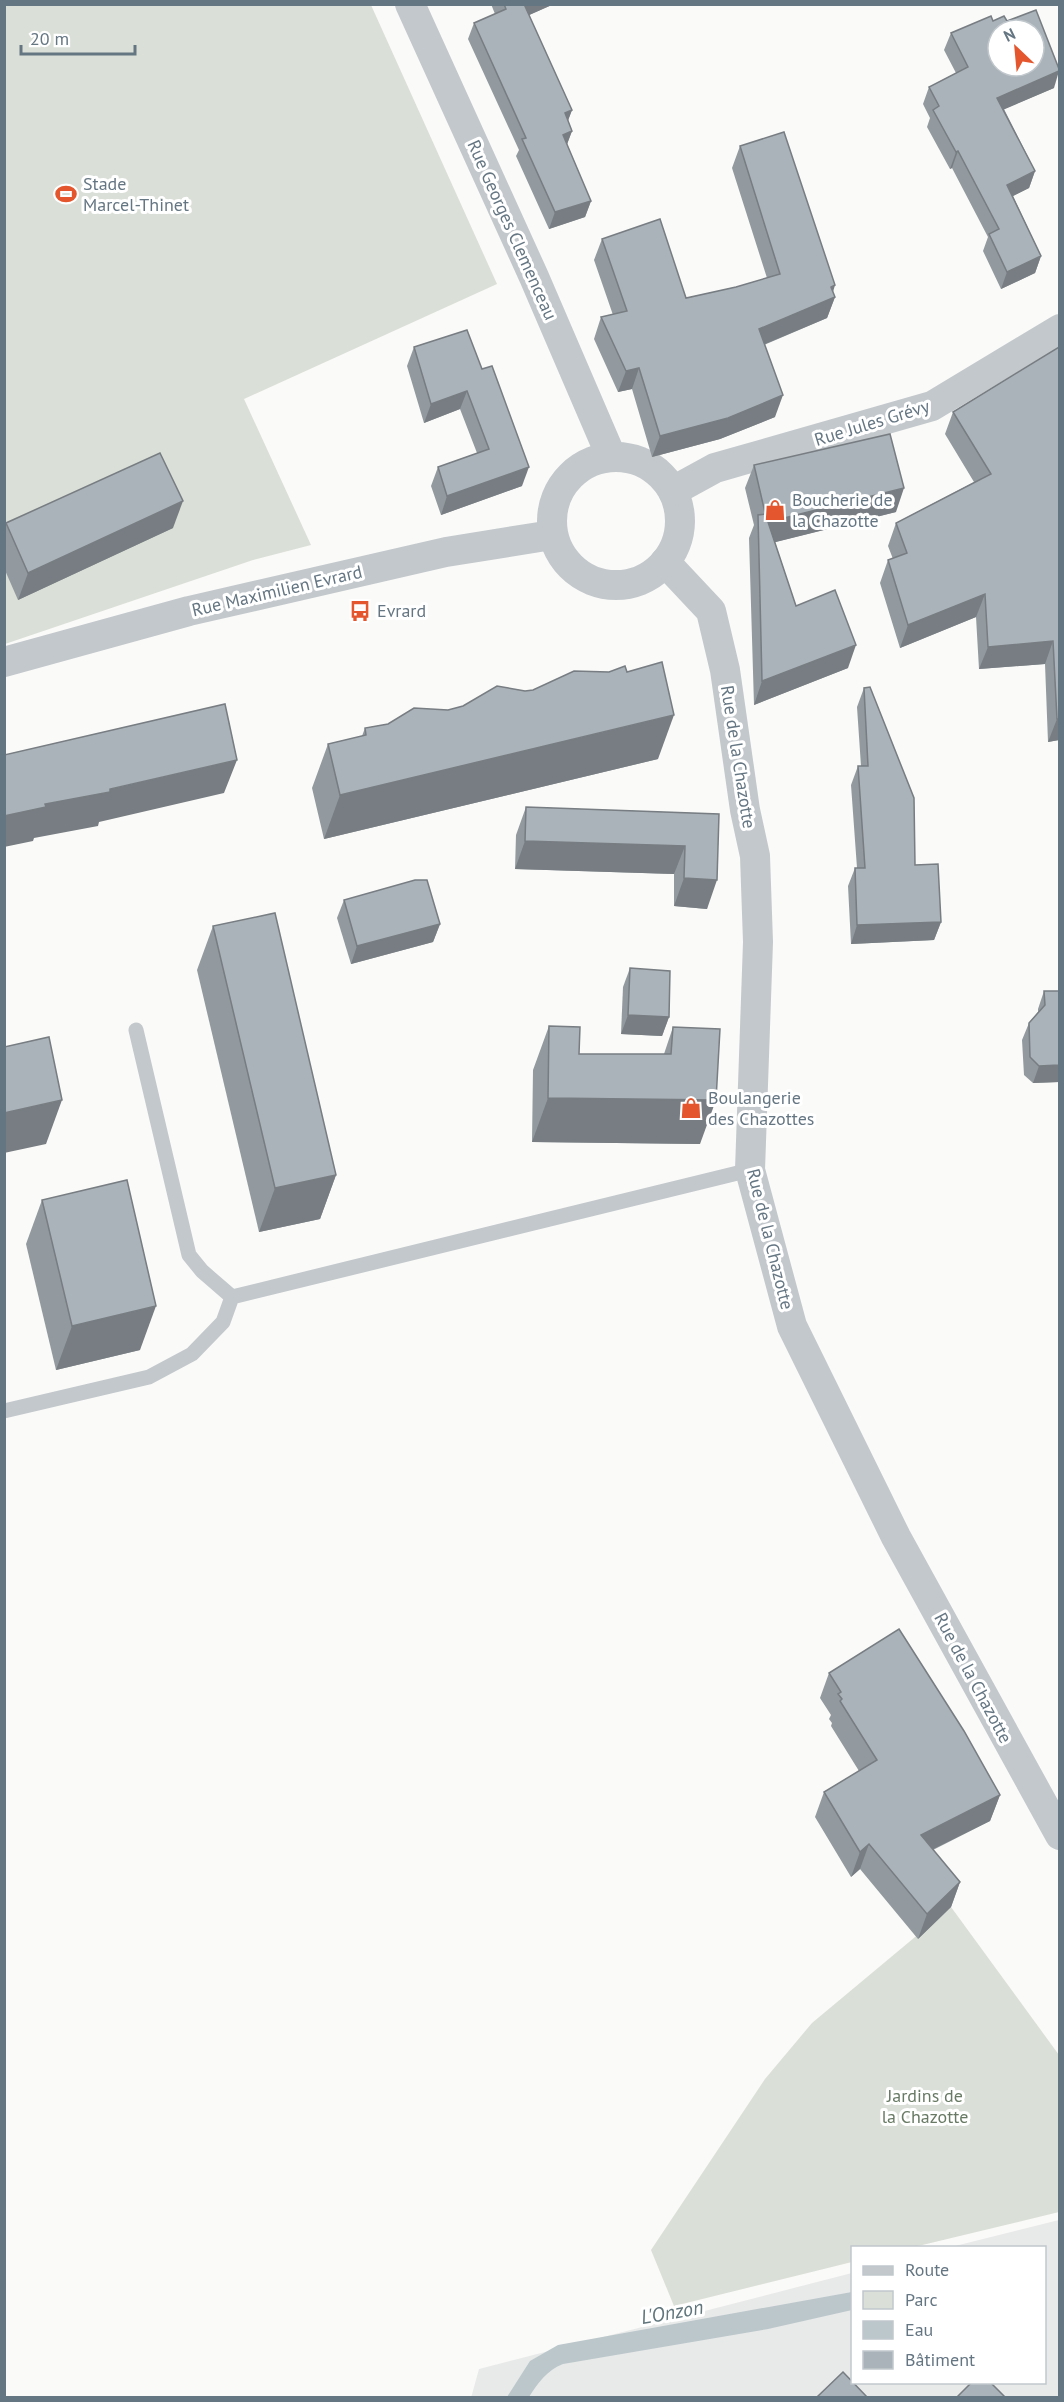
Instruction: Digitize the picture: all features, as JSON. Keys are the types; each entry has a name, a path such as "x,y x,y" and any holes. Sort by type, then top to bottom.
{"street":[{"name":"Rue Georges Clemenceau","path":"410,4 534,278 611,456"},
{"name":"Rue Jules Grévy","path":"673,491 715,468 932,406 1059,329"},
{"path":"611,456 636,459 658,471 673,491 680,515 678,540 665,562 647,577 625,585 601,584 579,574 562,557 552,536 551,513 558,492 571,474 589,461 611,456"},
{"name":"Rue Maximilien Evrard","path":"4,662 189,612 446,552 552,536"},
{"name":"Rue de la Chazotte","path":"665,562 711,611 725,670 755,856 758,942 750,1170 792,1326 896,1537 1059,1835"}],"lane":[{"path":"136,1029 189,1255 232,1297"},
{"path":"232,1297 750,1170"},
{"path":"4,1411 149,1377 192,1354 223,1322 232,1297"}],"shaded area":[{"path":"1059,2220 1059,2397 471,2398 479,2369 851,2273 851,2384 1046,2384 1046,2246 955,2246"}],"green space":[{"path":"4,5 371,5 497,284 244,399 311,545 253,560 5,644"},
{"name":"Jardins de la Chazotte","path":"951,1907 1059,2055 1059,2212 918,2246 851,2246 851,2262 674,2306 651,2250 765,2079 812,2023"}],"water":[{"path":"851,2292 851,2310 768,2329 563,2364 548,2373 529,2397 507,2397 530,2361 558,2345"}],"building":[{"path":"504,4 524,4 572,110 565,113 572,131 563,135 591,201 555,212 522,139 526,138 474,23 506,9"},
{"path":"1036,10 1039,18 1015,18"},
{"path":"986,18 986,78 1043,78 997,98 1035,171 1007,185 1041,256 1007,272 989,234 999,229 958,151 956,152 933,110 939,106 929,87 968,67 951,33"},
{"path":"1046,36 1059,69 1046,77"},
{"path":"784,132 835,285 831,287 835,297 759,329 783,395 728,418 660,436 639,368 626,371 601,317 627,311 602,239 660,219 686,298 780,274 740,146"},
{"path":"467,330 482,369 492,366 529,467 447,496 438,467 489,449 467,391 431,404 414,347"},
{"path":"1059,347 1059,719 1057,719 1053,641 988,647 985,594 908,625 888,560 907,553 896,523 991,474 953,412"},
{"path":"890,434 904,488 768,522 796,606 835,590 856,645 762,681 758,515 765,514 766,517 754,465"},
{"path":"160,453 183,501 28,573 6,523"},
{"path":"662,662 674,715 340,795 328,744 366,735 365,728 388,724 414,708 448,710 463,706 497,686 525,691 533,690 574,671 609,672 625,666 627,672"},
{"path":"870,687 914,798 915,865 938,864 941,922 857,925 855,868 865,868 858,766 868,766 864,688"},
{"path":"225,704 237,760 110,789 110,792 45,804 46,807 4,816 4,755"},
{"path":"526,807 719,814 717,880 684,878 685,846 525,841"},
{"path":"415,880 427,880 440,924 357,946 344,900"},
{"path":"275,913 336,1175 275,1188 213,926"},
{"path":"630,968 670,971 669,1017 628,1015"},
{"path":"1044,991 1059,991 1059,1065 1039,1066 1030,1057 1029,1023 1045,1005"},
{"path":"549,1026 580,1027 579,1054 671,1054 673,1027 720,1029 716,1100 548,1098"},
{"path":"49,1037 62,1100 4,1113 4,1047"},
{"path":"127,1180 156,1306 72,1326 42,1200"},
{"path":"899,1629 964,1731 1000,1795 921,1835 960,1882 927,1914 869,1844 860,1852 824,1792 877,1760 840,1701 842,1699 838,1694 841,1692 829,1673"},
{"path":"843,2372 851,2380 851,2384 855,2384 867,2397 817,2397"},
{"path":"970,2384 992,2384 1005,2397 957,2397"}],"place":[{"name":"Stade Marcel-Thinet","path":"66,194"},
{"name":"Boucherie de la Chazotte","path":"775,510"},
{"name":"Evrard","path":"360,611"},
{"name":"Boulangerie des Chazottes","path":"691,1108"}],"water label":[{"name":"L'Onzon","path":"672,2312"}]}
